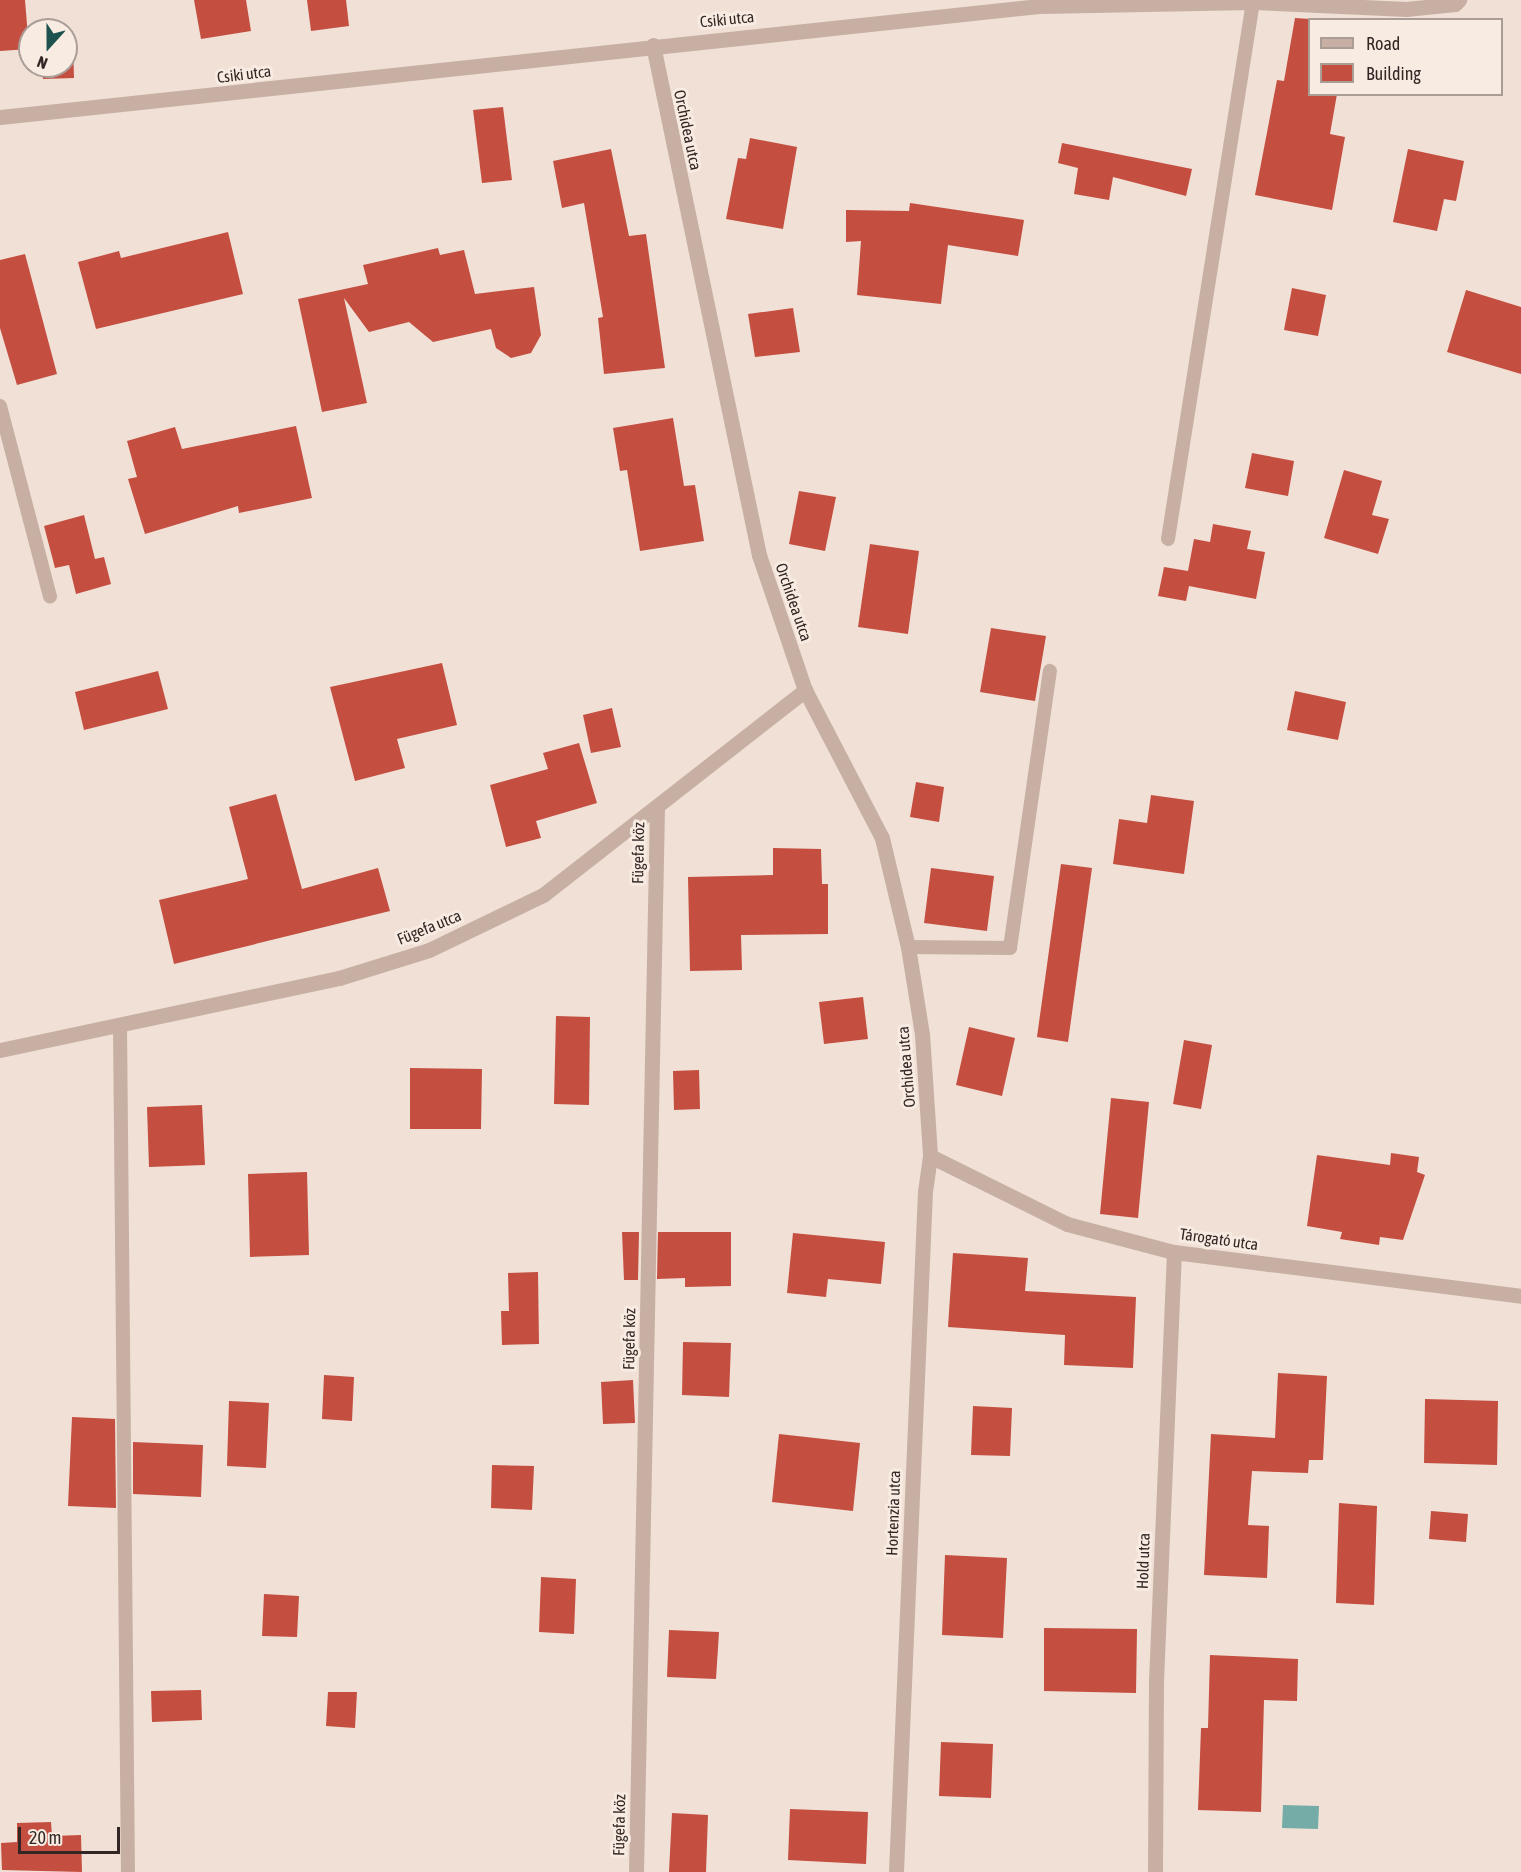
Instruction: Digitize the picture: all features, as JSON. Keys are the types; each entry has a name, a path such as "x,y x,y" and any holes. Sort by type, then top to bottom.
{"street":[{"name":"Csiki utca","path":"0,117 653,45 1039,6 1253,2 1406,9 1455,4 1459,0"},
{"name":"Orchidea utca","path":"653,45 759,555 805,690 882,838 908,947 922,1034 930,1156"},
{"name":"Fügefa utca","path":"0,1050 339,978 429,950 543,895 805,690"},
{"name":"Fügefa köz","path":"636,1872 657,807"},
{"name":"Tárogató utca","path":"930,1156 1067,1224 1174,1252 1521,1296"},
{"name":"Hortenzia utca","path":"896,1872 924,1203 930,1156"},
{"name":"Hold utca","path":"1155,1872 1156,1682 1174,1252"}],"lane":[{"path":"1168,539 1253,2"},
{"path":"0,406 50,597"},
{"path":"908,947 1010,948 1050,671"},
{"path":"120,1026 128,1872"}],"water":[{"path":"1283,1805 1319,1806 1318,1829 1282,1828"}],"building":[{"path":"0,0 25,0 26,18 18,18 18,50 0,51"},
{"path":"194,0 246,0 251,31 201,39"},
{"path":"307,0 346,0 349,26 311,31"},
{"path":"1295,18 1308,19 1308,96 1337,96 1330,134 1345,137 1332,210 1255,195 1277,80 1284,81"},
{"path":"503,107 512,180 482,183 473,110"},
{"path":"750,138 797,147 783,229 726,219 738,158 746,159"},
{"path":"1062,143 1192,169 1186,196 1113,177 1109,200 1074,194 1078,168 1058,163"},
{"path":"611,149 629,236 646,234 665,368 604,374 598,318 603,317 584,203 562,208 553,161"},
{"path":"1408,149 1464,161 1456,201 1444,199 1437,231 1393,222"},
{"path":"910,203 1024,220 1018,256 948,245 941,304 857,295 861,241 846,242 846,210 909,211"},
{"path":"228,232 243,294 96,329 78,262 119,251 121,258"},
{"path":"438,248 440,255 464,250 475,294 534,287 541,335 531,353 511,358 496,348 491,329 433,342 409,322 369,332 344,298 367,403 322,412 298,299 368,284 363,265"},
{"path":"25,254 57,374 17,385 0,328 0,260"},
{"path":"1292,288 1326,295 1318,336 1284,330"},
{"path":"1466,290 1521,307 1521,374 1447,352"},
{"path":"793,308 800,352 755,357 748,314"},
{"path":"673,418 684,486 695,485 704,541 640,551 627,470 620,471 613,428"},
{"path":"296,426 312,498 239,513 238,506 145,534 128,479 137,477 127,441 175,427 182,449"},
{"path":"1252,453 1294,461 1288,496 1245,488"},
{"path":"1344,470 1382,481 1372,515 1389,519 1378,554 1324,538"},
{"path":"799,491 836,497 825,551 789,544"},
{"path":"84,515 95,559 104,557 111,584 76,594 69,565 55,568 44,526"},
{"path":"1213,524 1251,531 1247,549 1265,552 1256,599 1189,586 1186,601 1158,596 1164,567 1188,571 1194,539 1210,542"},
{"path":"870,544 919,551 908,634 858,627"},
{"path":"991,628 1046,636 1035,701 980,692"},
{"path":"442,663 457,725 397,739 405,768 355,781 330,687"},
{"path":"158,671 168,709 84,730 75,692"},
{"path":"1295,691 1346,702 1338,740 1287,730"},
{"path":"612,708 621,747 591,753 583,715"},
{"path":"579,743 597,803 536,821 541,838 506,847 490,785 548,769 543,753"},
{"path":"916,782 944,787 939,822 910,817"},
{"path":"276,794 302,889 378,868 390,911 174,964 159,900 248,879 229,807"},
{"path":"1151,795 1194,801 1184,874 1113,864 1119,819 1147,823"},
{"path":"773,848 821,849 822,884 828,884 828,934 741,935 742,970 690,971 688,877 773,875"},
{"path":"1061,864 1092,868 1068,1042 1037,1037"},
{"path":"931,868 994,876 987,931 924,923"},
{"path":"863,997 868,1039 824,1044 819,1002"},
{"path":"556,1016 590,1017 589,1105 554,1104"},
{"path":"969,1027 1015,1038 1002,1096 956,1085"},
{"path":"1184,1040 1212,1045 1201,1109 1173,1104"},
{"path":"410,1068 482,1069 481,1129 410,1129"},
{"path":"699,1070 700,1109 674,1110 673,1071"},
{"path":"1111,1098 1149,1102 1138,1218 1100,1214"},
{"path":"202,1105 205,1165 149,1167 147,1107"},
{"path":"1391,1153 1419,1157 1417,1172 1425,1175 1403,1240 1380,1237 1379,1245 1340,1239 1342,1232 1307,1226 1317,1155 1390,1165"},
{"path":"307,1172 309,1255 250,1257 248,1174"},
{"path":"622,1232 639,1232 638,1280 624,1280"},
{"path":"658,1232 731,1232 731,1286 685,1287 685,1278 657,1279"},
{"path":"793,1233 885,1242 881,1284 828,1279 826,1297 787,1293"},
{"path":"953,1253 1028,1258 1025,1291 1136,1297 1133,1368 1064,1365 1065,1335 948,1327"},
{"path":"538,1272 539,1344 502,1345 501,1311 509,1311 508,1273"},
{"path":"683,1342 731,1343 729,1397 682,1395"},
{"path":"1278,1373 1327,1376 1323,1460 1309,1460 1308,1473 1252,1471 1248,1525 1269,1526 1267,1578 1204,1575 1211,1434 1275,1438"},
{"path":"324,1375 354,1377 352,1421 322,1419"},
{"path":"633,1380 635,1423 603,1424 601,1382"},
{"path":"1425,1399 1498,1401 1497,1465 1424,1463"},
{"path":"229,1401 269,1403 266,1468 227,1466"},
{"path":"973,1406 1012,1408 1010,1456 971,1455"},
{"path":"72,1417 115,1419 116,1508 68,1506"},
{"path":"779,1434 860,1443 853,1511 772,1502"},
{"path":"133,1442 203,1445 201,1497 133,1494"},
{"path":"492,1465 534,1466 532,1510 491,1508"},
{"path":"1339,1503 1377,1506 1374,1605 1336,1603"},
{"path":"1431,1511 1468,1514 1466,1542 1429,1539"},
{"path":"945,1555 1007,1558 1003,1638 942,1635"},
{"path":"541,1577 576,1579 574,1634 539,1632"},
{"path":"264,1594 299,1596 297,1637 262,1636"},
{"path":"1044,1628 1137,1629 1136,1693 1044,1691"},
{"path":"669,1630 719,1632 716,1679 667,1677"},
{"path":"1210,1655 1298,1659 1297,1701 1264,1700 1261,1812 1198,1810 1201,1728 1208,1728"},
{"path":"201,1690 202,1720 152,1722 151,1691"},
{"path":"328,1692 357,1692 355,1728 326,1726"},
{"path":"941,1742 993,1744 991,1798 939,1796"},
{"path":"790,1809 868,1812 866,1864 788,1860"},
{"path":"672,1813 708,1815 706,1872 669,1872"},
{"path":"51,1822 52,1836 81,1835 82,1872 2,1870 1,1843 17,1842 17,1823"}]}
